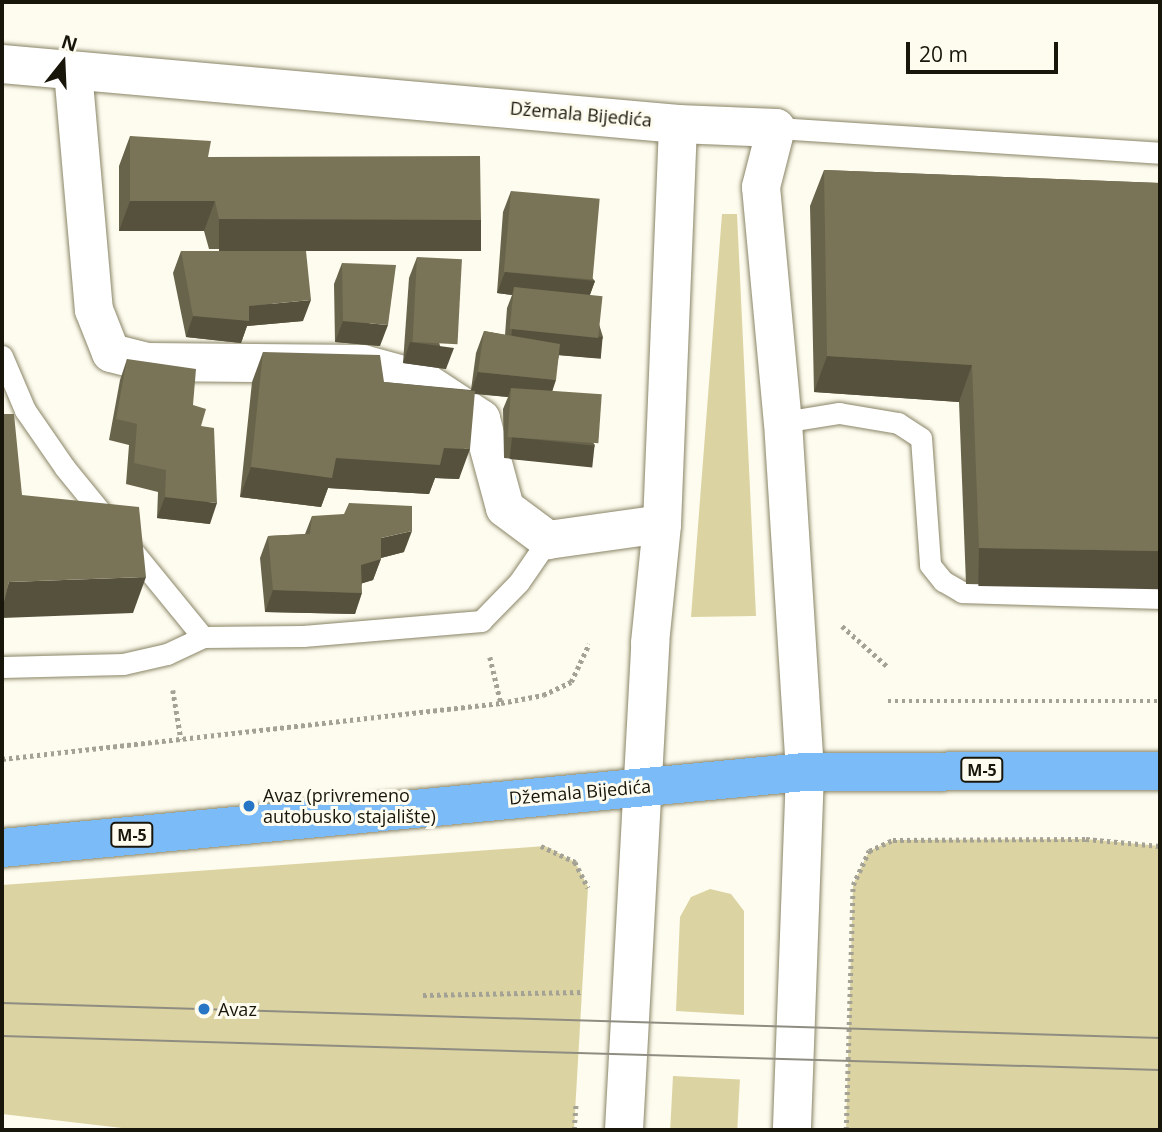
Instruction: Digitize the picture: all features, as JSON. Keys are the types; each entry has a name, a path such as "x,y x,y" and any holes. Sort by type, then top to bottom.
{"main road":[{"name":"Džemala Bijedića","path":"2,848 805,772 1160,771"}],"street":[{"name":"Džemala Bijedića","path":"2,64 678,124 776,128"},
{"path":"73,71 94,310 111,353 146,362 363,364 422,380 481,419 505,508 548,540 662,524"},
{"path":"624,1130 641,786 662,524 678,124"},
{"path":"776,128 761,187 783,422 805,772 792,1130"}],"lane":[{"name":"Džemala Bijedića","path":"776,128 1160,153"},
{"path":"2,356 25,410 65,468 203,637"},
{"path":"783,422 839,413 898,423 921,438 930,565 943,581 962,592 1160,598"},
{"path":"2,667 123,664 167,654 203,637 303,636 481,621 519,582 548,540"}],"path":[{"path":"481,621 501,703"},
{"path":"842,626 888,667"},
{"path":"2,759 501,703 543,695 571,682 589,644"},
{"path":"167,654 181,739"},
{"path":"888,701 1160,701"},
{"path":"846,1130 853,885 869,851 893,840 1086,839 1160,846"},
{"path":"533,846 545,846 575,862 588,887"},
{"path":"423,995 584,992"}],"shaded area":[{"path":"722,214 737,214 756,616 691,617"},
{"path":"1086,839 1160,846 1160,1130 846,1130 853,885 869,851 893,840"},
{"path":"545,846 575,862 588,887 574,1130 139,1130 2,1114 2,885"},
{"path":"710,889 731,894 744,911 744,1015 676,1011 680,917 691,897"},
{"path":"673,1076 740,1080 737,1130 670,1130"}],"building":[{"path":"130,136 211,141 208,157 480,156 481,220 219,219 215,201 130,201"},
{"path":"824,170 1160,183 1160,551 979,548 972,365 827,356"},
{"path":"511,191 600,199 593,279 504,272"},
{"path":"181,251 306,251 311,300 249,306 249,321 193,316"},
{"path":"417,257 462,259 457,344 413,342"},
{"path":"342,263 396,265 388,325 343,321"},
{"path":"514,287 603,296 598,338 510,329"},
{"path":"484,331 560,344 556,380 478,372"},
{"path":"263,352 380,355 384,382 475,391 470,449 444,448 440,465 336,458 332,478 251,467"},
{"path":"127,359 196,369 193,405 206,409 201,426 214,428 217,503 165,497 166,470 134,463 137,424 116,419"},
{"path":"511,388 602,394 598,443 508,437"},
{"path":"2,414 14,414 22,495 139,507 146,577 9,582 2,610"},
{"path":"349,503 412,506 412,531 381,538 381,559 361,565 362,593 273,590 268,536 310,534 312,516 344,514"}],"tram line":[{"path":"2,1003 1160,1038"},
{"path":"2,1036 1160,1070"}],"place":[{"name":"Avaz (privremeno autobusko stajalište)","path":"249,806"},
{"name":"Avaz","path":"204,1009"}]}
